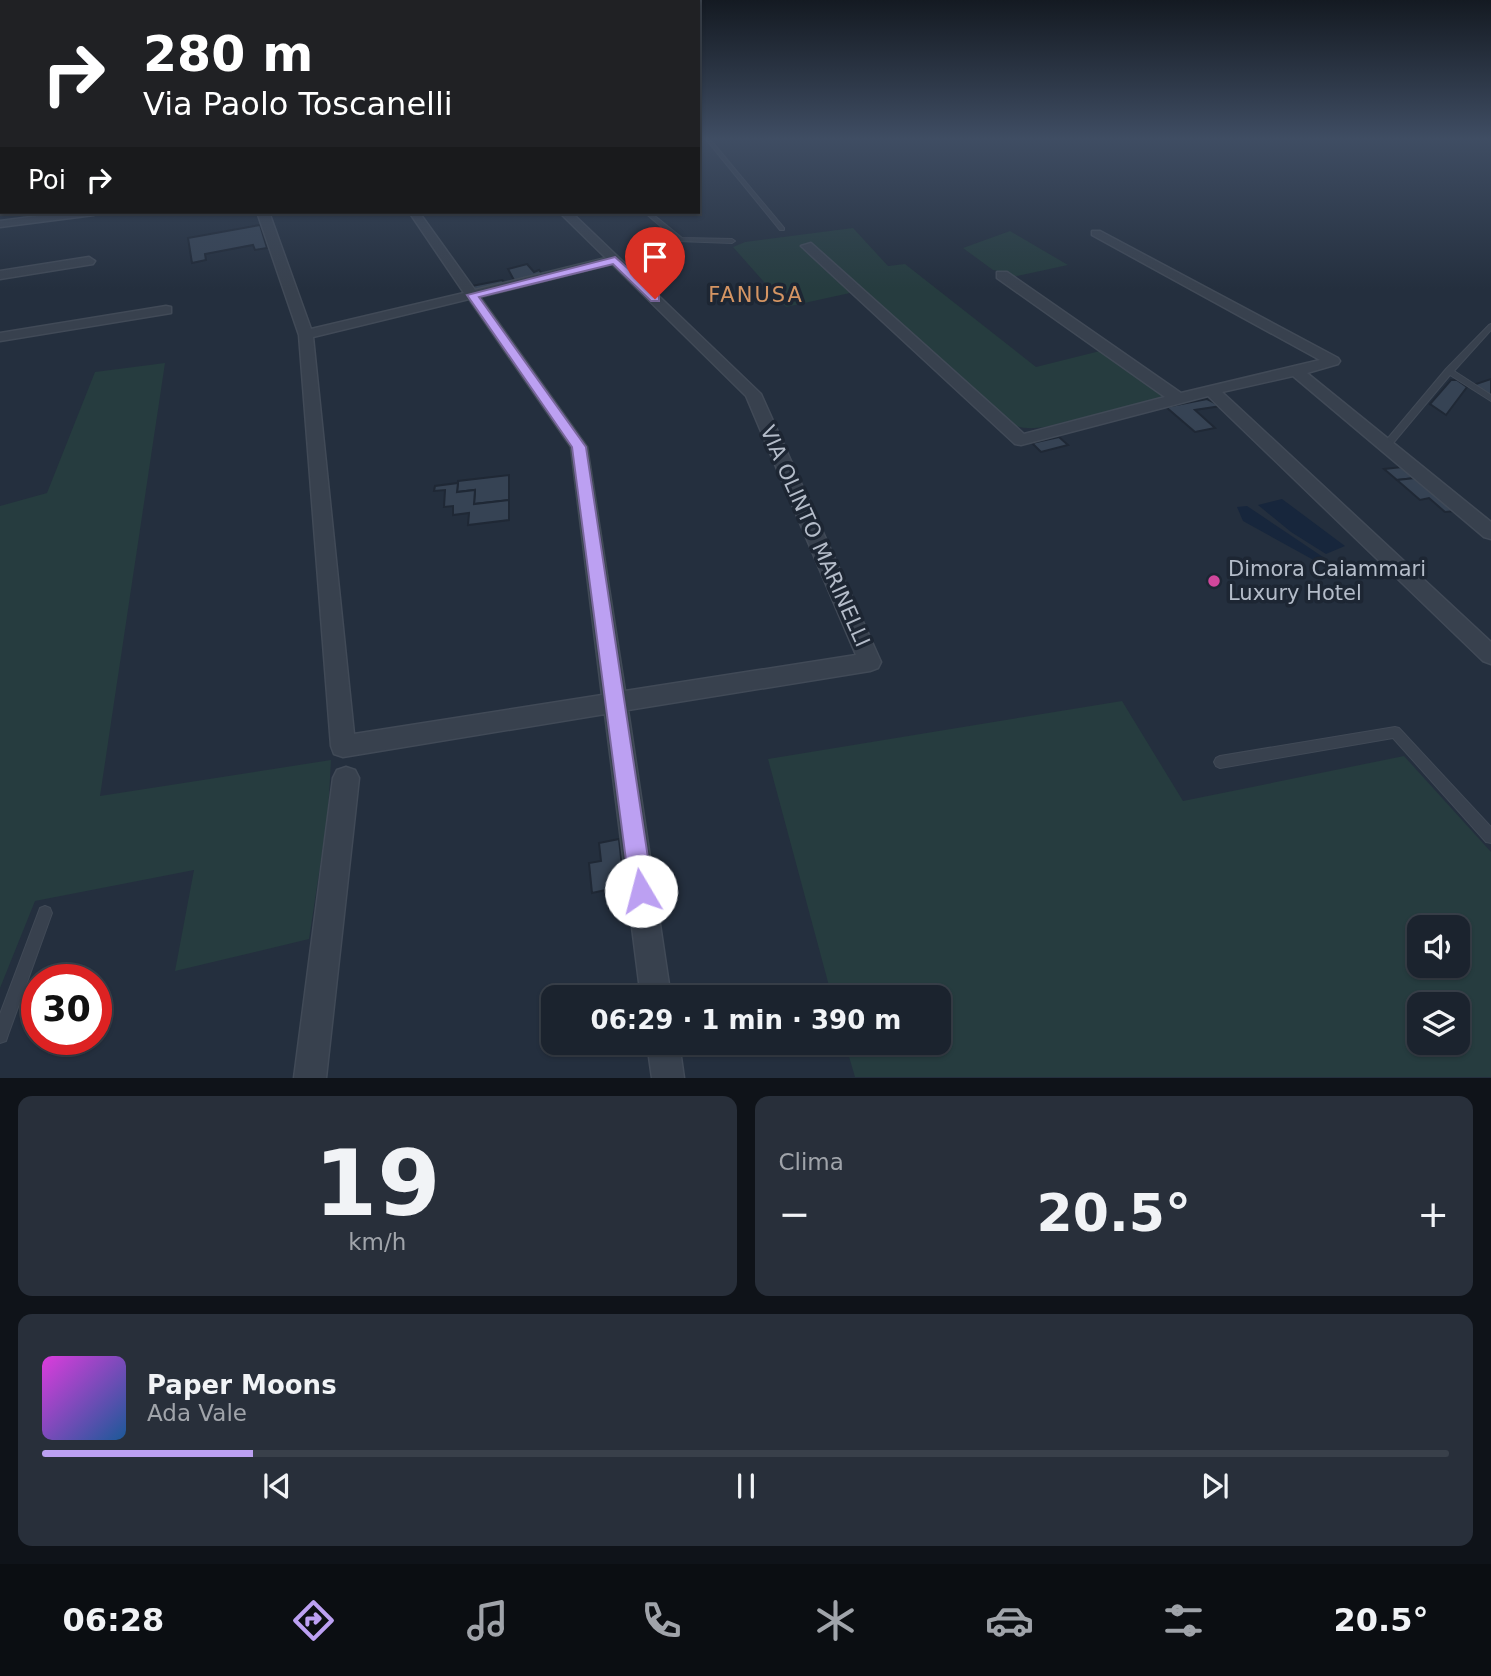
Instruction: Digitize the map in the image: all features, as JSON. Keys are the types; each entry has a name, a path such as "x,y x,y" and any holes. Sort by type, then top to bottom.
{"street":[{"path":"0,224 78,214"},
{"name":"VIA OLINTO MARINELLI","path":"264,214 306,335 343,746 870,662 753,394 567,214"},
{"path":"415,214 579,447 654,985"},
{"path":"807,246 1021,440 1177,398 1333,361 1096,233"},
{"path":"306,335 615,260"},
{"path":"0,275 89,261"},
{"path":"1002,275 1177,398"},
{"path":"0,337 166,310"},
{"path":"1296,371 1491,531"},
{"path":"1210,390 1491,655"},
{"path":"310,1077 346,778"},
{"path":"664,1055 667,1077"}],"lane":[{"path":"748,188 782,229"},
{"path":"649,214 680,240 732,242"},
{"path":"1386,446 1449,370 1491,326"},
{"path":"1449,370 1491,399"},
{"path":"1220,762 1395,732 1491,836"},
{"path":"0,1035 45,913"}],"green space":[{"path":"853,228 888,266 905,264 1036,367 1100,351 1166,397 1045,427 1026,428 1013,425 811,244 803,245 852,291 850,293 786,307 733,247 745,242"},
{"path":"1010,231 1068,265 1012,277 1011,273 993,270 963,248"},
{"path":"165,363 100,796 331,760 328,814 309,939 175,971 194,870 35,901 0,988 0,506 47,493 95,372"},
{"path":"1122,701 1183,801 1404,756 1491,852 1491,1077 855,1077 849,1055 951,1055 951,985 829,985 768,759"}],"water":[{"path":"1282,499 1345,546 1326,554 1291,532 1258,505"},
{"path":"1247,506 1323,557 1319,563 1243,521 1237,507"}],"building":[{"path":"260,225 267,248 255,250 253,245 205,254 206,260 192,263 188,238"},
{"path":"527,264 534,272 539,270 543,275 515,282 508,269"},
{"path":"502,280 506,284 476,291 472,286"},
{"path":"1491,379 1491,397 1473,385"},
{"path":"1451,380 1457,380 1467,387 1446,415 1430,404"},
{"path":"1207,399 1221,406 1195,410 1215,428 1195,432 1166,407"},
{"path":"1059,437 1068,445 1041,452 1032,443"},
{"path":"1402,467 1415,478 1397,480 1384,469"},
{"path":"509,475 509,500 474,504 475,490 457,492 458,481"},
{"path":"1415,478 1456,511 1445,512 1429,498 1420,500 1397,480"},
{"path":"458,483 457,492 475,490 474,504 509,500 509,520 468,525 469,513 453,515 453,506 444,507 445,490 434,491 435,486"},
{"path":"619,839 624,886 592,893 589,863 601,861 599,843"}],"place":[{"name":"Dimora Caiammari Luxury Hotel","path":"1214,581"}],"district":[{"name":"FANUSA","path":"756,295"}],"route":[{"path":"641,891 579,447 472,295 615,260 655,299"}]}
